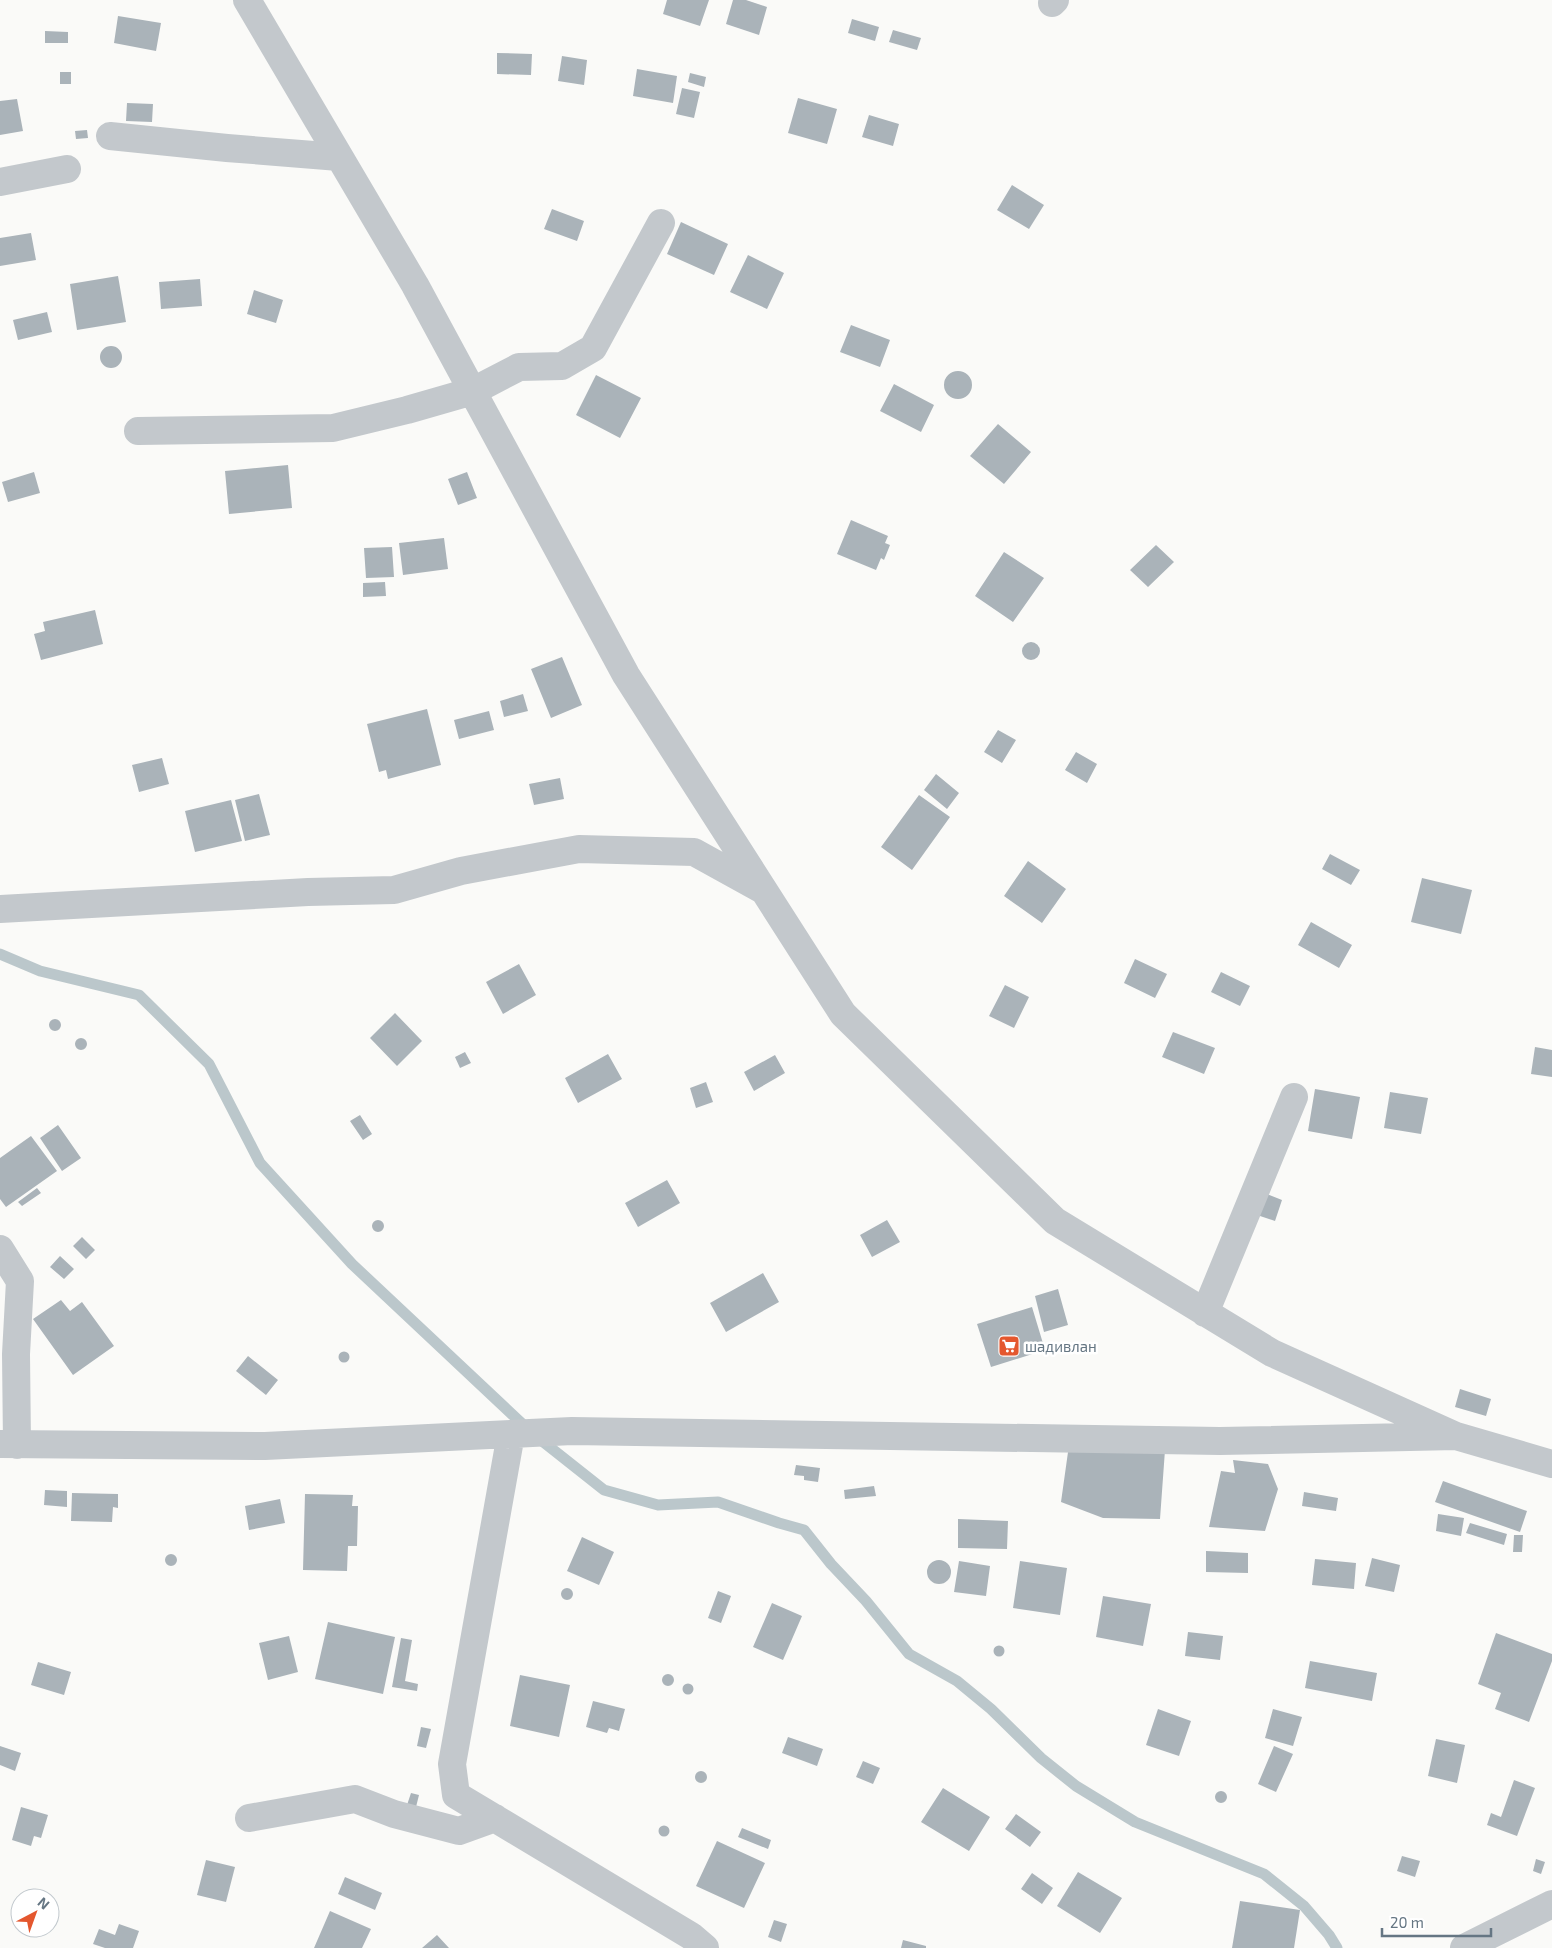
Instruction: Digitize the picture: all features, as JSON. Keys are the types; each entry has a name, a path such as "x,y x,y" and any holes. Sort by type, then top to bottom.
{"street":[{"path":"246,0 415,285 626,675 843,1014 1055,1221 1272,1353 1456,1436 1552,1464"},
{"path":"110,136 339,157"},
{"path":"0,182 66,169"},
{"path":"138,431 333,428 407,410 473,391 519,367 562,366 593,348 661,223"},
{"path":"0,909 308,892 394,890 461,871 579,849 694,852 765,891"},
{"path":"1205,1313 1294,1097"},
{"path":"0,1249 20,1281 9,1444 265,1446 572,1431 1220,1441 1456,1436"},
{"path":"511,1434 452,1764 456,1795 691,1936 705,1948"},
{"path":"249,1818 355,1799 394,1814 459,1831 495,1818"},
{"path":"1464,1948 1552,1904"}],"building":[{"path":"667,0 709,0 700,26 663,14"},
{"path":"733,0 746,0 767,7 759,35 726,24"},
{"path":"118,16 161,23 156,51 114,43"},
{"path":"852,19 879,27 875,41 848,33"},
{"path":"893,30 921,38 917,50 889,42"},
{"path":"45,31 68,32 68,43 45,43"},
{"path":"497,53 532,54 531,75 497,74"},
{"path":"562,56 587,60 584,85 558,81"},
{"path":"637,69 677,76 673,103 633,96"},
{"path":"60,72 71,72 71,84 60,84"},
{"path":"690,73 706,77 704,87 688,82"},
{"path":"682,88 700,92 694,118 676,114"},
{"path":"798,98 837,109 827,144 788,133"},
{"path":"17,99 23,131 0,135 0,101"},
{"path":"127,103 153,104 152,122 126,121"},
{"path":"869,115 899,124 893,146 862,137"},
{"path":"87,130 88,138 76,139 75,131"},
{"path":"1012,185 1044,205 1029,229 997,210"},
{"path":"552,209 584,221 577,241 544,229"},
{"path":"681,222 728,244 714,275 667,254"},
{"path":"31,233 36,260 0,266 0,238"},
{"path":"748,255 784,273 767,309 730,292"},
{"path":"118,276 126,322 77,330 70,284"},
{"path":"200,279 202,306 161,309 159,282"},
{"path":"254,290 283,300 276,323 247,314"},
{"path":"47,312 52,332 18,340 13,320"},
{"path":"851,325 890,340 880,367 840,352"},
{"path":"111,346 119,349 122,357 119,365 111,368 103,365 100,357 103,349"},
{"path":"958,371 968,375 972,385 968,395 958,399 948,395 944,385 948,375"},
{"path":"596,375 641,398 620,438 576,415"},
{"path":"894,384 934,405 921,432 880,411"},
{"path":"998,424 1031,452 1004,484 970,456"},
{"path":"288,465 292,508 229,514 225,471"},
{"path":"34,472 40,493 8,502 2,482"},
{"path":"467,472 477,498 458,505 448,479"},
{"path":"851,520 888,536 885,543 890,545 884,560 881,558 876,570 837,554"},
{"path":"444,538 448,569 403,575 399,543"},
{"path":"1156,545 1174,562 1148,587 1130,570"},
{"path":"392,547 394,577 366,578 364,548"},
{"path":"1004,552 1044,578 1013,622 975,596"},
{"path":"385,582 386,596 363,597 363,583"},
{"path":"95,610 103,644 41,660 34,634 45,631 43,622"},
{"path":"1027,642 1035,642 1040,647 1038,658 1027,660 1022,655 1022,647"},
{"path":"562,657 582,705 551,718 531,669"},
{"path":"523,694 528,711 504,717 500,701"},
{"path":"427,709 441,765 388,779 386,770 379,772 367,724"},
{"path":"489,711 494,730 459,739 454,720"},
{"path":"998,730 1016,740 1002,763 984,752"},
{"path":"1076,752 1097,764 1087,783 1065,770"},
{"path":"162,758 169,784 139,792 132,765"},
{"path":"936,774 959,793 947,809 924,790"},
{"path":"560,778 564,799 534,805 529,784"},
{"path":"259,794 270,835 245,841 235,800"},
{"path":"919,795 950,817 912,870 881,847"},
{"path":"231,800 242,841 195,852 185,811"},
{"path":"1330,854 1360,870 1351,885 1322,869"},
{"path":"1028,861 1066,889 1042,923 1004,896"},
{"path":"1422,878 1472,890 1461,934 1411,922"},
{"path":"1311,922 1352,945 1339,968 1298,945"},
{"path":"1135,959 1167,974 1155,998 1124,983"},
{"path":"519,964 536,995 503,1014 486,982"},
{"path":"1221,972 1250,986 1240,1006 1211,992"},
{"path":"1005,985 1029,997 1014,1028 989,1016"},
{"path":"395,1013 422,1041 397,1066 370,1038"},
{"path":"55,1019 61,1025 55,1031 49,1025"},
{"path":"1173,1032 1215,1048 1204,1074 1162,1057"},
{"path":"81,1038 87,1044 81,1050 75,1044"},
{"path":"1535,1047 1552,1050 1552,1077 1531,1074"},
{"path":"465,1052 471,1063 460,1068 455,1057"},
{"path":"608,1054 622,1079 578,1103 565,1078"},
{"path":"775,1055 785,1073 754,1091 744,1072"},
{"path":"706,1082 713,1102 696,1108 690,1088"},
{"path":"1315,1089 1360,1097 1352,1139 1308,1131"},
{"path":"1390,1092 1428,1098 1421,1134 1384,1128"},
{"path":"360,1115 372,1134 363,1140 350,1121"},
{"path":"58,1125 81,1158 62,1171 40,1138"},
{"path":"31,1136 57,1171 6,1207 0,1199 0,1158"},
{"path":"667,1180 680,1203 638,1227 625,1203"},
{"path":"37,1188 41,1193 22,1206 18,1202"},
{"path":"1264,1193 1282,1200 1275,1221 1257,1215"},
{"path":"378,1220 384,1226 378,1232 372,1226"},
{"path":"887,1220 900,1242 872,1257 860,1235"},
{"path":"82,1237 95,1250 86,1259 73,1246"},
{"path":"60,1256 74,1269 64,1279 50,1267"},
{"path":"763,1273 779,1302 726,1332 710,1303"},
{"path":"1058,1289 1068,1325 1044,1332 1035,1296"},
{"path":"61,1300 70,1311 82,1302 114,1346 73,1375 33,1319"},
{"path":"1032,1307 1045,1350 991,1367 977,1324"},
{"path":"344,1351 350,1357 344,1363 338,1357"},
{"path":"248,1356 278,1380 266,1395 236,1371"},
{"path":"1460,1389 1491,1399 1486,1416 1455,1407"},
{"path":"1069,1445 1165,1450 1160,1519 1103,1518 1061,1502"},
{"path":"1233,1460 1268,1464 1278,1489 1265,1531 1209,1527 1221,1471 1235,1473"},
{"path":"796,1465 820,1468 818,1482 804,1480 804,1476 794,1475"},
{"path":"1443,1481 1527,1511 1520,1532 1435,1502"},
{"path":"874,1486 876,1496 845,1499 844,1490"},
{"path":"45,1490 67,1491 67,1507 44,1505"},
{"path":"1304,1492 1338,1498 1336,1511 1302,1506"},
{"path":"72,1493 118,1494 118,1508 113,1507 112,1522 71,1521"},
{"path":"305,1494 353,1495 352,1506 358,1506 357,1546 348,1546 347,1571 303,1570"},
{"path":"280,1499 285,1523 249,1530 245,1506"},
{"path":"1438,1514 1464,1518 1461,1536 1436,1531"},
{"path":"958,1519 1008,1521 1007,1549 958,1548"},
{"path":"1470,1523 1507,1534 1504,1545 1466,1533"},
{"path":"1514,1535 1523,1535 1522,1552 1513,1552"},
{"path":"582,1537 614,1552 599,1585 567,1571"},
{"path":"1206,1551 1248,1553 1248,1573 1206,1572"},
{"path":"171,1554 177,1560 171,1566 165,1560"},
{"path":"1372,1558 1400,1565 1394,1592 1365,1586"},
{"path":"1315,1559 1356,1563 1354,1589 1312,1585"},
{"path":"939,1560 948,1563 951,1572 948,1581 939,1584 930,1581 927,1572 930,1563"},
{"path":"959,1561 990,1566 986,1596 954,1592"},
{"path":"1020,1561 1067,1568 1060,1615 1013,1608"},
{"path":"567,1588 573,1594 567,1600 561,1594"},
{"path":"718,1591 731,1596 721,1623 708,1618"},
{"path":"1103,1596 1151,1604 1143,1646 1096,1637"},
{"path":"772,1603 802,1616 783,1660 753,1647"},
{"path":"328,1622 395,1637 383,1694 315,1679"},
{"path":"1188,1632 1223,1636 1220,1660 1185,1656"},
{"path":"1496,1633 1552,1654 1552,1661 1529,1722 1495,1709 1501,1693 1478,1684"},
{"path":"289,1636 298,1672 268,1680 259,1643"},
{"path":"401,1638 412,1640 405,1681 418,1684 417,1691 392,1687"},
{"path":"999,1645 1005,1651 999,1657 993,1651"},
{"path":"1310,1661 1377,1673 1372,1701 1305,1688"},
{"path":"38,1662 71,1672 64,1695 31,1685"},
{"path":"668,1674 674,1680 668,1686 662,1680"},
{"path":"520,1675 570,1685 559,1737 510,1726"},
{"path":"688,1683 694,1689 688,1695 682,1689"},
{"path":"593,1701 625,1709 619,1731 609,1728 607,1733 586,1727"},
{"path":"1158,1709 1191,1721 1179,1756 1146,1745"},
{"path":"1273,1709 1302,1717 1293,1746 1265,1738"},
{"path":"421,1727 431,1729 426,1748 417,1746"},
{"path":"788,1737 823,1749 817,1766 782,1753"},
{"path":"1436,1739 1465,1745 1457,1783 1428,1776"},
{"path":"0,1746 21,1753 15,1771 0,1765"},
{"path":"1274,1746 1293,1754 1276,1792 1258,1784"},
{"path":"863,1761 880,1768 873,1784 856,1777"},
{"path":"701,1771 707,1777 701,1783 695,1777"},
{"path":"1514,1780 1535,1788 1517,1836 1487,1825 1491,1813 1501,1817"},
{"path":"943,1788 990,1817 969,1851 921,1822"},
{"path":"1221,1791 1227,1797 1221,1803 1215,1797"},
{"path":"411,1793 419,1795 415,1811 406,1808"},
{"path":"21,1807 48,1815 41,1838 34,1836 31,1846 12,1840"},
{"path":"1016,1814 1041,1832 1030,1847 1005,1829"},
{"path":"664,1825 670,1831 664,1837 658,1831"},
{"path":"742,1828 771,1840 768,1849 738,1837"},
{"path":"717,1841 765,1863 744,1908 696,1886"},
{"path":"1402,1856 1420,1861 1415,1877 1397,1871"},
{"path":"1536,1859 1545,1862 1541,1874 1533,1871"},
{"path":"206,1860 235,1867 226,1902 197,1895"},
{"path":"1078,1872 1122,1898 1100,1933 1057,1906"},
{"path":"1032,1873 1053,1888 1042,1904 1021,1889"},
{"path":"345,1877 382,1893 375,1910 338,1894"},
{"path":"1240,1901 1300,1910 1294,1948 1232,1948"},
{"path":"330,1911 371,1929 362,1948 314,1948"},
{"path":"774,1920 787,1924 781,1942 768,1937"},
{"path":"119,1924 139,1931 133,1948 105,1948 93,1944 99,1929 115,1935"},
{"path":"437,1935 449,1948 422,1948"},
{"path":"903,1940 926,1946 926,1948 901,1948"}],"waterway":[{"path":"0,954 40,971 139,995 209,1064 260,1163 352,1264 532,1433 604,1490 658,1505 718,1502 804,1530 909,1654 957,1681 991,1709 1041,1758 1076,1786 1135,1822 1264,1874 1304,1906 1329,1935 1337,1948"}],"place":[{"name":"шадивлан","path":"1009,1346"}]}
